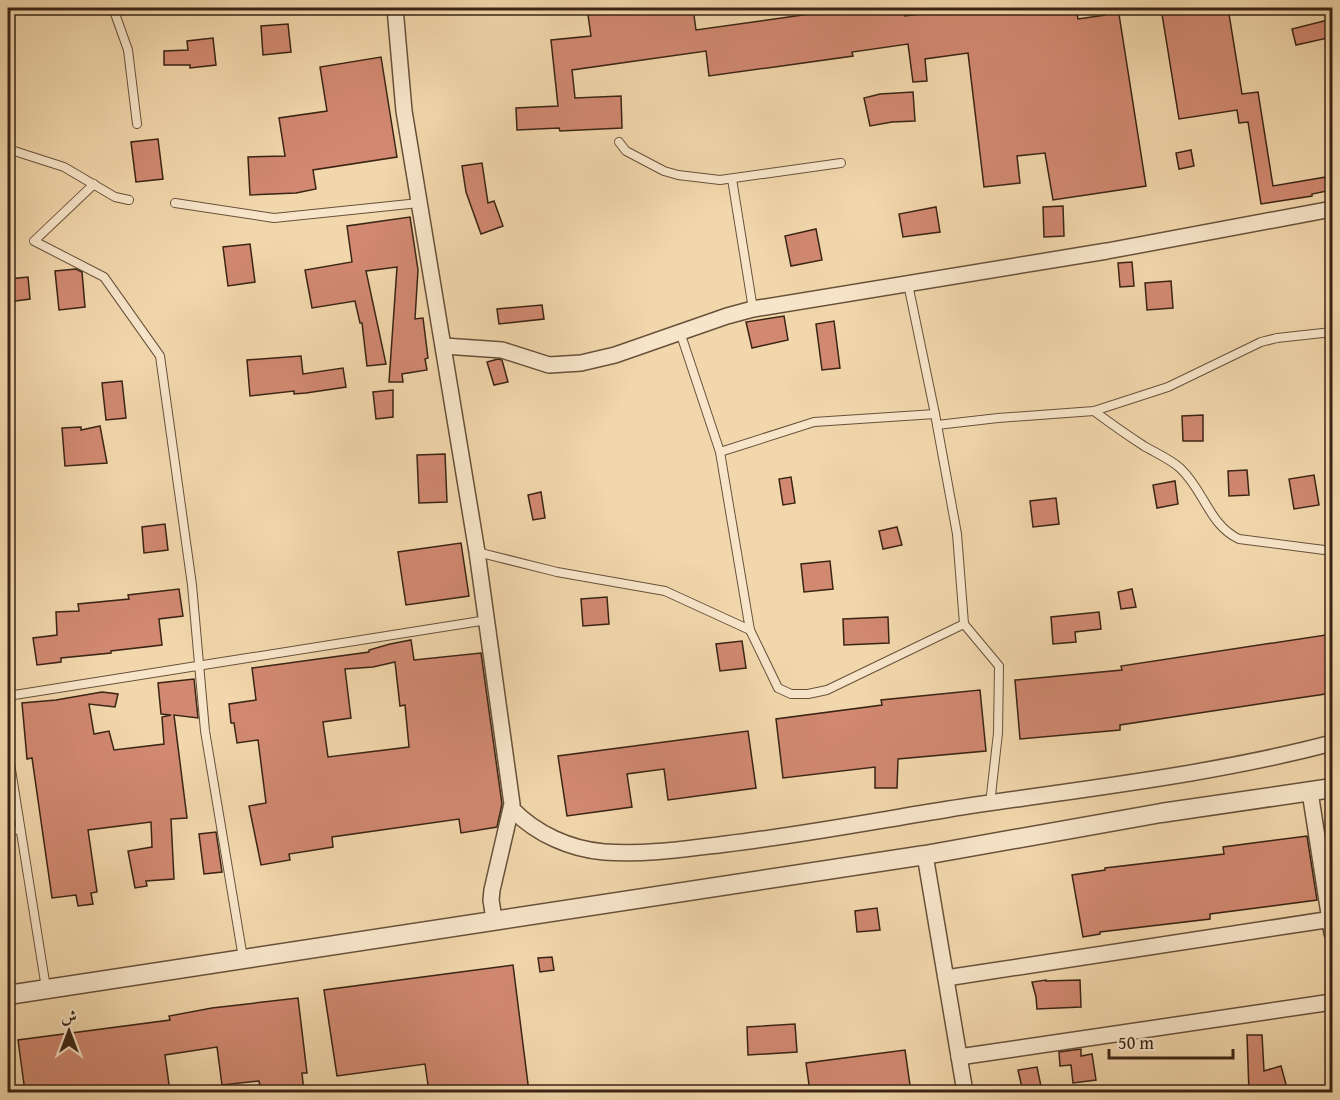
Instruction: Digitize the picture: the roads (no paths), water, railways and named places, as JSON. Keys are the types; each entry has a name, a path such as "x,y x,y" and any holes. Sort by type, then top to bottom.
{"street":[{"path":"395,8 404,111 477,552 512,809 492,890 494,920"},
{"path":"444,346 502,350 549,365 580,363 615,356 753,309 1107,251 1332,209"},
{"path":"512,809 530,825 561,843 602,852 649,853 760,840 1226,767 1332,743"},
{"path":"8,995 925,855 1161,813 1332,788"},
{"path":"946,978 1332,924 1310,792"},
{"path":"925,855 965,1092"},
{"path":"959,1057 1332,1002"}],"lane":[{"path":"113,8 128,50 137,124"},
{"path":"619,142 626,151 664,171 678,175 732,179 842,163"},
{"path":"8,149 64,167 115,197 129,200"},
{"path":"732,179 753,309"},
{"path":"94,184 34,241 104,277 160,356 192,585 205,731 243,958"},
{"path":"175,203 274,218 419,203"},
{"path":"908,284 957,534 964,624 999,666 998,733 990,804"},
{"path":"680,332 720,452 750,630 778,688 791,694 808,694 826,690 964,624"},
{"path":"937,425 998,417 1094,411 1168,387 1261,342 1277,338 1332,333"},
{"path":"1094,411 1124,434 1178,466 1189,477 1218,525 1227,533 1239,539 1332,551"},
{"path":"720,452 814,422 935,414"},
{"path":"477,552 557,572 665,591 750,630"},
{"path":"8,696 487,620"},
{"path":"8,751 46,990"},
{"path":"8,831 20,829"}]}
